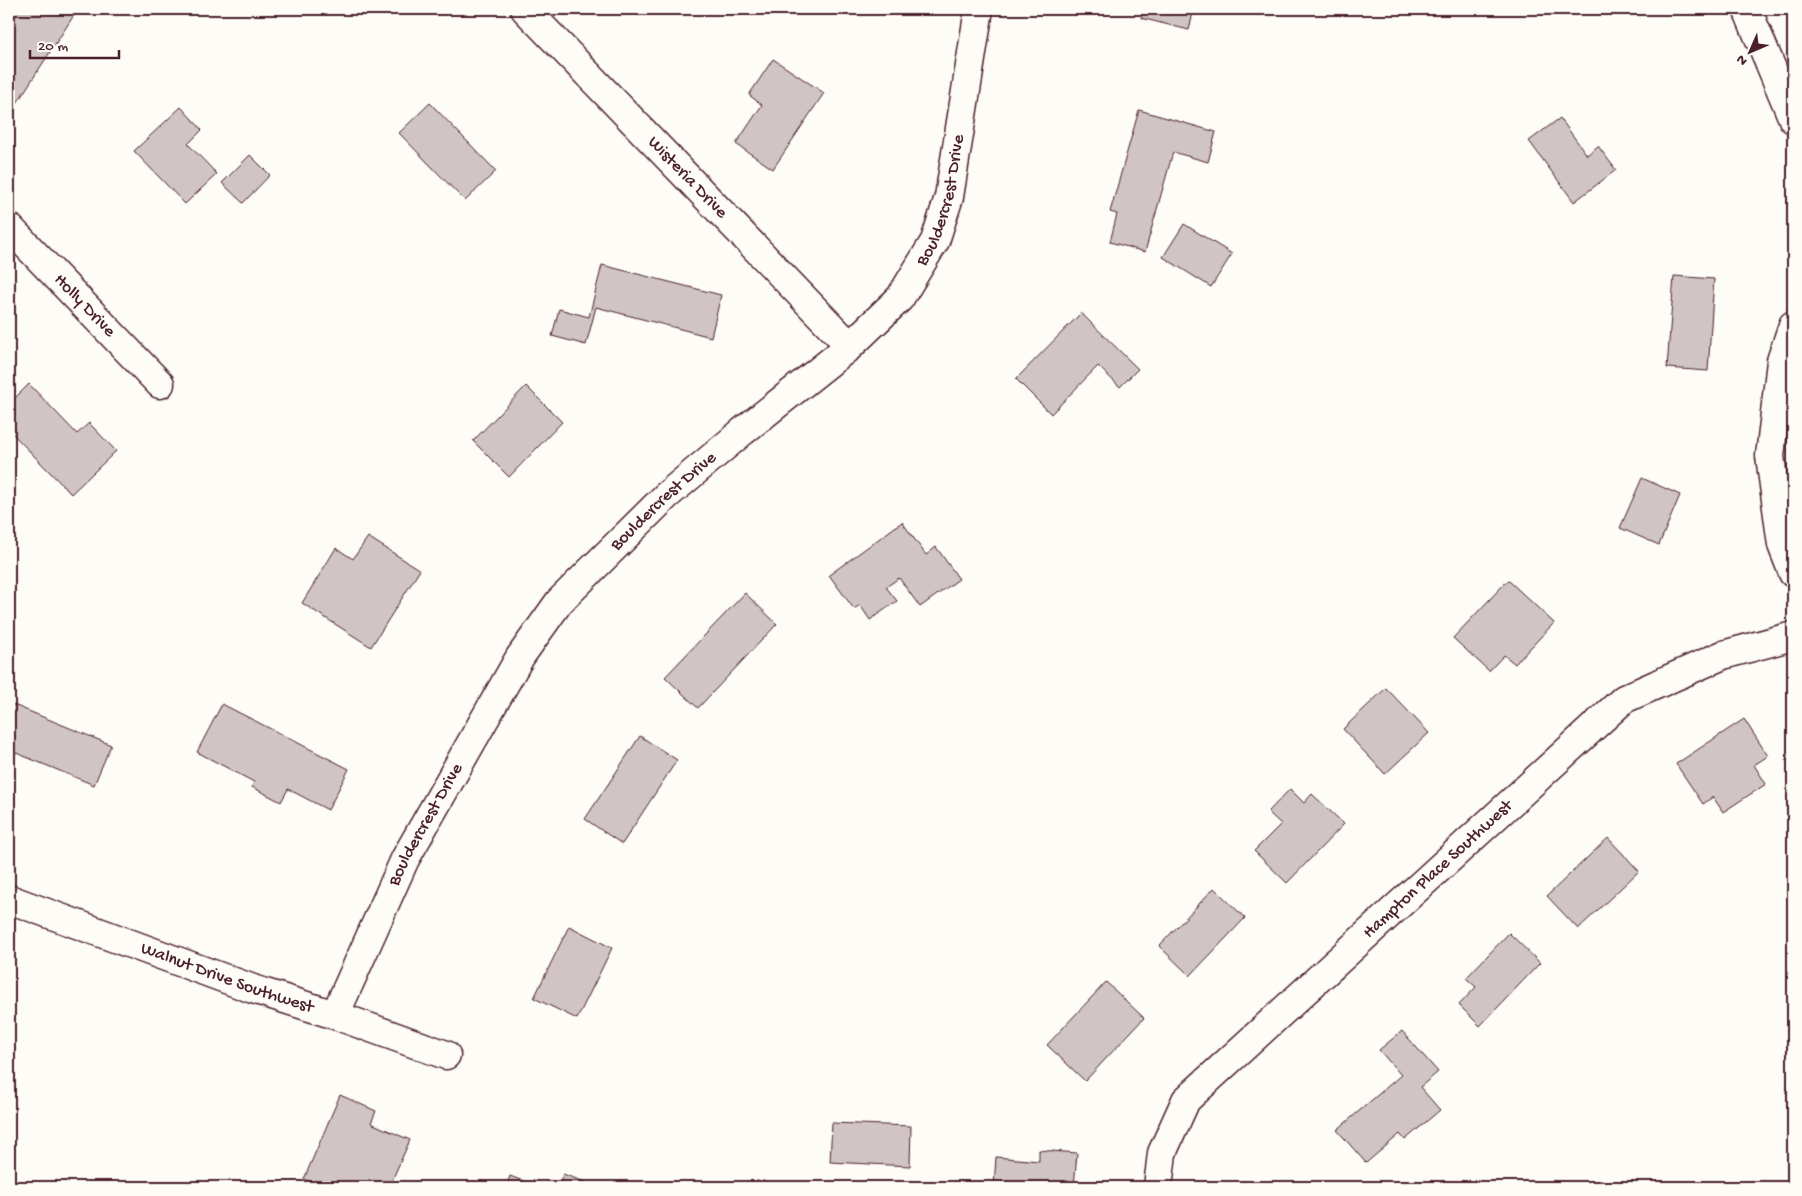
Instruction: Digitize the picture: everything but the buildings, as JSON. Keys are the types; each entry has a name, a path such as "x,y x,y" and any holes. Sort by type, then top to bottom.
{"street":[{"name":"Wisteria Drive","path":"525,9 850,346"},
{"name":"Bouldercrest Drive","path":"335,1015 405,859 520,657 559,602 666,496 742,432 850,346 900,298 935,241 949,197 980,9"},
{"path":"1747,9 1793,119"},
{"name":"Holly Drive","path":"9,227 160,384"},
{"path":"1793,325 1781,361 1770,456 1782,545 1793,573"},
{"name":"Hampton Place Southwest","path":"1158,1187 1162,1153 1186,1100 1624,699 1722,655 1793,636"},
{"name":"Walnut Drive Southwest","path":"9,899 253,989 335,1015 446,1055"}]}
